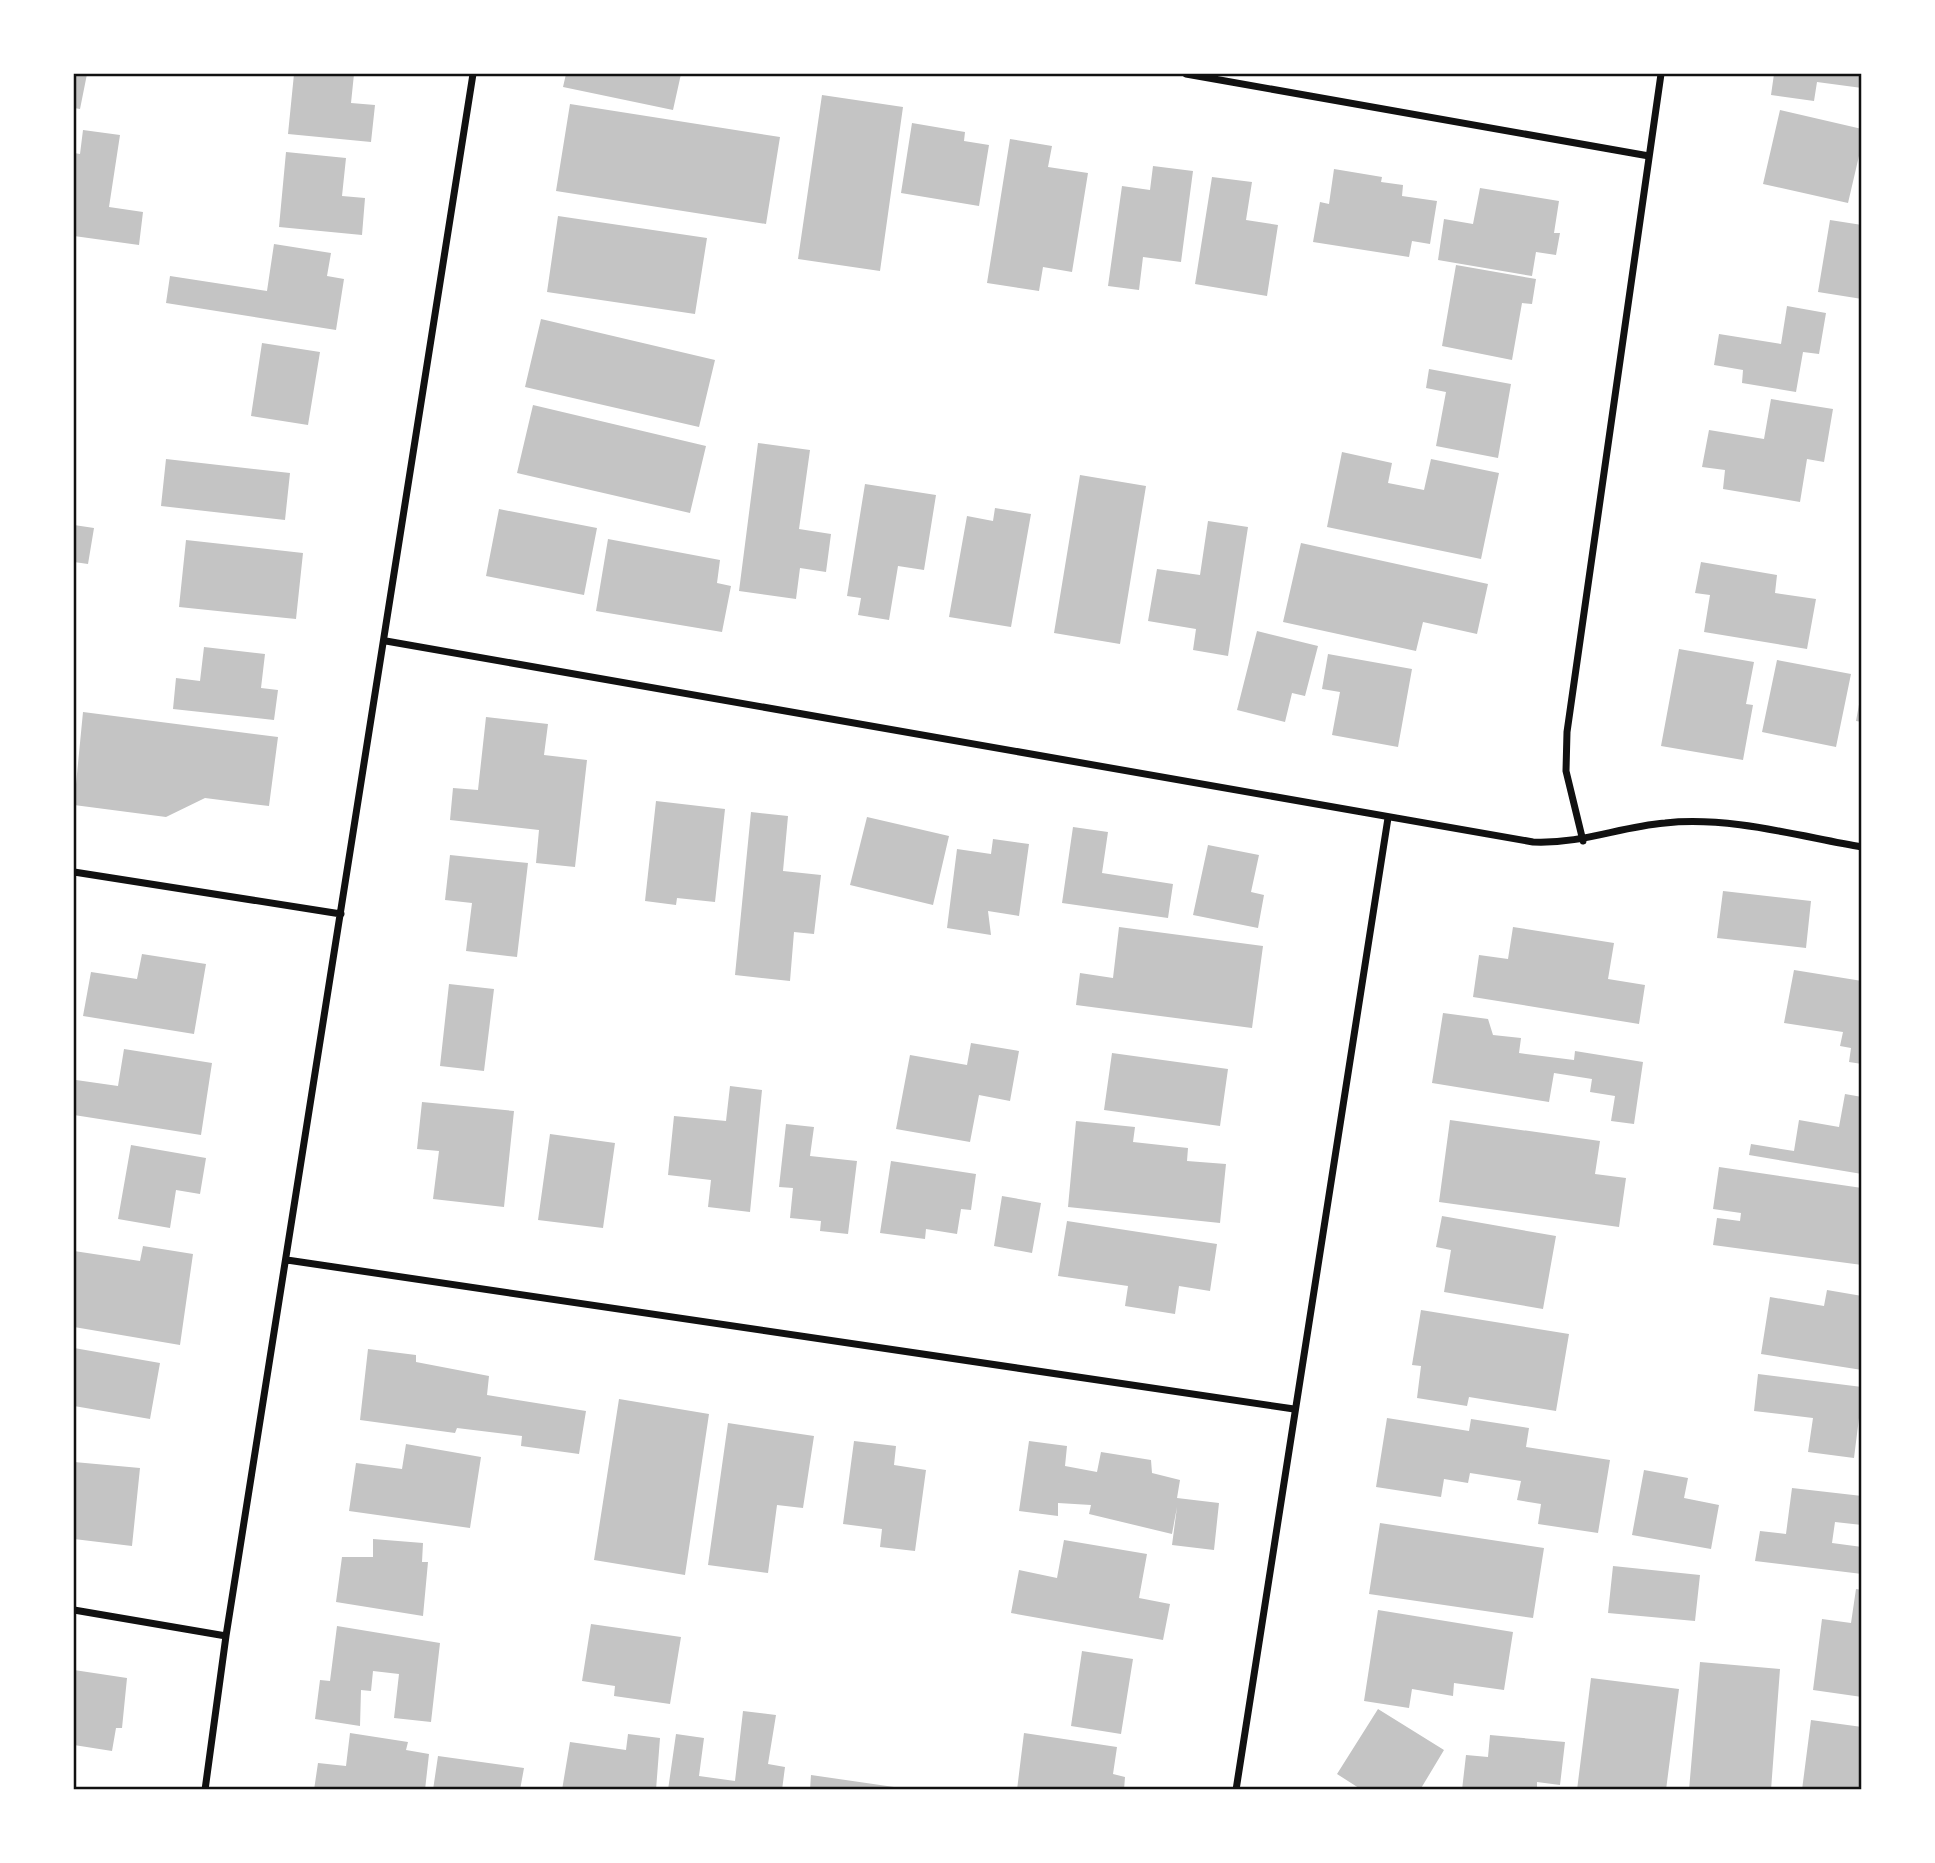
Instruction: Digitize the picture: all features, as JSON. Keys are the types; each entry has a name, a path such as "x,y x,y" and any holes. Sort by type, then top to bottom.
{"street":[{"path":"205,1790 226,1636 386,641 473,74"},
{"path":"1186,74 1649,156"},
{"path":"1583,841 1566,771 1567,732 1661,74"},
{"path":"386,641 1533,842 1583,841 1645,826 1693,822 1725,824 1861,847"},
{"path":"1236,1790 1388,818"},
{"path":"74,872 341,914"},
{"path":"288,1260 1294,1409"},
{"path":"74,1610 226,1636"}],"building":[{"path":"74,74 87,74 80,109 74,108"},
{"path":"294,74 354,74 351,103 375,105 371,142 288,134"},
{"path":"566,74 681,74 673,110 563,87"},
{"path":"1774,74 1862,74 1862,88 1817,82 1814,101 1771,95"},
{"path":"822,95 903,107 880,271 798,259"},
{"path":"570,104 780,137 766,224 556,191"},
{"path":"1780,110 1862,129 1862,143 1848,203 1763,184"},
{"path":"912,123 965,132 964,141 989,145 979,206 901,193"},
{"path":"83,130 120,135 109,207 143,212 139,245 74,236 74,153 80,154"},
{"path":"1010,139 1052,146 1048,167 1088,173 1072,272 1043,267 1039,291 987,283"},
{"path":"286,152 346,158 342,196 365,198 362,235 279,227"},
{"path":"1153,166 1193,171 1181,262 1143,257 1139,290 1108,286 1122,186 1150,190"},
{"path":"1334,169 1382,177 1381,182 1403,185 1402,196 1437,201 1430,244 1412,241 1409,257 1313,242 1320,202 1329,204"},
{"path":"1212,177 1252,182 1246,220 1278,225 1267,296 1195,284"},
{"path":"1480,188 1559,201 1554,233 1560,233 1556,255 1536,252 1532,276 1438,260 1444,219 1473,224"},
{"path":"558,216 707,238 695,314 547,292"},
{"path":"1830,220 1862,225 1862,299 1818,292"},
{"path":"274,244 331,253 327,276 344,279 336,330 166,303 170,276 267,291"},
{"path":"1456,265 1536,279 1532,304 1522,303 1512,360 1442,346"},
{"path":"1787,306 1826,313 1819,354 1803,352 1796,392 1742,383 1743,370 1714,365 1719,334 1781,344"},
{"path":"541,319 715,360 699,427 525,387"},
{"path":"262,343 320,352 308,425 251,416"},
{"path":"1429,369 1511,384 1498,458 1436,446 1446,392 1426,388"},
{"path":"1771,399 1833,409 1824,462 1807,459 1800,502 1723,489 1725,470 1702,467 1709,430 1764,439"},
{"path":"533,405 706,446 690,513 517,473"},
{"path":"758,443 810,450 799,529 831,534 826,572 800,568 796,599 739,591"},
{"path":"1342,452 1392,463 1388,483 1424,490 1431,459 1499,473 1481,559 1327,527"},
{"path":"166,459 290,473 285,520 161,506"},
{"path":"1080,475 1146,486 1120,644 1054,633"},
{"path":"865,484 936,495 924,570 898,566 889,620 858,615 861,598 847,596"},
{"path":"995,508 1031,514 1011,627 949,617 967,516 993,521"},
{"path":"499,509 597,528 584,595 486,576"},
{"path":"1208,521 1248,527 1228,656 1193,650 1196,629 1148,621 1157,569 1200,575"},
{"path":"74,525 94,528 88,564 74,562"},
{"path":"608,539 720,560 717,583 731,586 722,632 596,611"},
{"path":"186,540 303,553 296,619 179,607"},
{"path":"1301,543 1488,584 1477,634 1423,622 1416,651 1283,622"},
{"path":"1701,562 1777,575 1775,593 1816,599 1807,649 1704,632 1710,595 1695,593"},
{"path":"1257,631 1318,646 1305,696 1292,693 1285,722 1237,710"},
{"path":"204,647 265,654 261,688 278,690 274,720 173,709 176,678 200,681"},
{"path":"1679,649 1754,662 1746,704 1753,705 1743,760 1661,746"},
{"path":"1328,654 1412,669 1398,747 1332,735 1340,692 1322,689"},
{"path":"1777,660 1851,674 1836,747 1762,732"},
{"path":"1862,699 1862,722 1856,721"},
{"path":"83,712 278,737 269,806 205,798 166,817 74,805"},
{"path":"486,717 548,724 544,755 587,760 575,867 536,863 539,830 450,820 453,788 478,790"},
{"path":"656,801 725,809 715,902 677,898 676,905 645,901"},
{"path":"751,812 788,816 783,871 821,875 814,934 794,932 790,981 735,975"},
{"path":"867,817 949,836 933,905 850,885"},
{"path":"1073,827 1108,832 1102,873 1173,884 1168,918 1062,903"},
{"path":"993,839 1029,844 1019,916 988,911 991,935 947,928 957,849 991,854"},
{"path":"1208,845 1259,855 1251,892 1264,895 1258,928 1193,915"},
{"path":"450,855 528,863 517,957 466,951 472,903 445,900"},
{"path":"1723,891 1811,901 1806,948 1717,938"},
{"path":"1119,927 1263,946 1252,1028 1076,1005 1080,973 1113,978"},
{"path":"1513,927 1614,943 1608,979 1645,985 1639,1024 1473,997 1479,955 1508,959"},
{"path":"142,954 206,964 194,1034 83,1016 91,972 137,979"},
{"path":"1794,970 1862,981 1862,1064 1849,1062 1851,1048 1840,1046 1843,1032 1784,1023"},
{"path":"449,984 494,989 484,1071 440,1066"},
{"path":"1443,1013 1488,1019 1493,1035 1521,1038 1519,1053 1574,1060 1575,1051 1643,1062 1634,1124 1611,1121 1615,1096 1590,1092 1592,1079 1554,1073 1549,1102 1432,1083"},
{"path":"971,1043 1019,1051 1010,1101 979,1095 970,1142 896,1129 910,1055 967,1065"},
{"path":"124,1049 212,1063 201,1135 74,1115 76,1080 118,1086"},
{"path":"1112,1053 1228,1069 1220,1126 1104,1110"},
{"path":"730,1086 762,1090 750,1212 708,1207 711,1180 668,1175 674,1116 726,1121"},
{"path":"1845,1094 1862,1097 1862,1174 1749,1155 1751,1144 1794,1151 1799,1120 1839,1127"},
{"path":"422,1102 514,1111 504,1207 433,1199 439,1151 417,1149"},
{"path":"1450,1120 1600,1141 1595,1174 1626,1178 1619,1227 1439,1202"},
{"path":"1076,1121 1135,1127 1133,1142 1188,1148 1187,1161 1226,1164 1220,1223 1068,1207"},
{"path":"786,1124 814,1127 810,1156 857,1161 848,1234 820,1231 821,1221 790,1218 793,1188 779,1187"},
{"path":"550,1134 615,1143 603,1228 538,1220"},
{"path":"131,1145 206,1158 200,1194 176,1190 170,1228 118,1219"},
{"path":"891,1161 976,1174 971,1210 961,1209 957,1234 926,1229 925,1239 880,1233"},
{"path":"1719,1167 1862,1188 1862,1265 1713,1245 1717,1218 1740,1221 1741,1213 1713,1209"},
{"path":"1002,1196 1041,1203 1032,1253 994,1246"},
{"path":"1442,1216 1556,1236 1543,1309 1444,1292 1451,1250 1436,1247"},
{"path":"1067,1221 1217,1244 1210,1291 1179,1286 1175,1314 1125,1306 1128,1286 1058,1276"},
{"path":"143,1246 193,1254 180,1345 74,1327 74,1251 140,1261"},
{"path":"1827,1290 1862,1296 1862,1370 1761,1354 1770,1297 1824,1306"},
{"path":"1421,1310 1569,1334 1556,1411 1469,1397 1467,1406 1417,1398 1421,1366 1412,1365"},
{"path":"74,1348 160,1363 150,1419 74,1406"},
{"path":"368,1349 416,1355 416,1362 489,1376 487,1395 586,1411 579,1454 521,1446 522,1436 457,1428 455,1433 360,1420"},
{"path":"1758,1374 1862,1387 1862,1418 1859,1418 1854,1458 1808,1452 1813,1418 1754,1411"},
{"path":"619,1399 709,1414 685,1575 594,1560"},
{"path":"1387,1418 1469,1431 1471,1419 1529,1428 1526,1447 1610,1460 1598,1533 1538,1524 1541,1504 1517,1500 1521,1481 1470,1473 1468,1483 1444,1479 1441,1497 1376,1487"},
{"path":"728,1423 814,1436 803,1508 777,1505 768,1573 708,1565"},
{"path":"854,1441 896,1446 894,1465 926,1470 915,1551 880,1547 882,1529 843,1524"},
{"path":"1029,1441 1067,1446 1065,1466 1097,1472 1101,1452 1151,1460 1152,1473 1180,1480 1177,1498 1219,1503 1214,1550 1172,1545 1177,1507 1172,1534 1089,1514 1091,1505 1058,1503 1058,1516 1019,1511"},
{"path":"406,1444 481,1457 470,1528 349,1511 356,1463 402,1469"},
{"path":"74,1462 140,1468 132,1546 74,1539"},
{"path":"1644,1470 1688,1478 1684,1498 1719,1505 1711,1549 1632,1535"},
{"path":"1792,1488 1862,1496 1862,1525 1835,1522 1832,1543 1862,1547 1862,1574 1755,1561 1760,1531 1786,1534"},
{"path":"1380,1523 1544,1548 1533,1618 1369,1594"},
{"path":"373,1539 423,1543 422,1562 428,1562 423,1616 336,1602 342,1557 373,1557"},
{"path":"1064,1540 1147,1554 1139,1598 1170,1604 1163,1640 1011,1613 1019,1570 1057,1578"},
{"path":"1613,1566 1700,1575 1695,1621 1608,1613"},
{"path":"1856,1589 1862,1590 1862,1697 1813,1690 1822,1619 1851,1623"},
{"path":"1378,1610 1513,1632 1504,1690 1454,1683 1453,1696 1412,1689 1409,1708 1364,1701"},
{"path":"591,1624 681,1637 670,1704 614,1696 615,1686 582,1681"},
{"path":"337,1626 440,1643 431,1722 394,1718 399,1674 373,1671 371,1691 361,1690 360,1726 315,1719 320,1680 330,1681"},
{"path":"1082,1651 1133,1659 1121,1734 1071,1726"},
{"path":"1700,1662 1780,1669 1771,1790 1689,1790"},
{"path":"74,1670 127,1678 122,1728 116,1728 112,1751 74,1745"},
{"path":"1591,1678 1679,1689 1666,1790 1577,1790"},
{"path":"1378,1709 1444,1750 1420,1790 1362,1790 1337,1774"},
{"path":"743,1711 776,1715 768,1764 785,1767 782,1790 668,1790 676,1734 704,1738 699,1776 735,1781"},
{"path":"1811,1720 1862,1727 1862,1790 1802,1790"},
{"path":"350,1733 408,1742 406,1750 429,1754 425,1790 314,1790 318,1763 346,1766"},
{"path":"1024,1733 1117,1747 1113,1774 1125,1777 1124,1790 1017,1790"},
{"path":"628,1734 660,1738 656,1790 562,1790 570,1742 626,1750"},
{"path":"1490,1735 1565,1742 1560,1785 1537,1782 1537,1790 1462,1790 1466,1755 1488,1757"},
{"path":"438,1756 524,1768 520,1790 433,1790"},
{"path":"811,1775 894,1787 894,1790 810,1790"}]}
